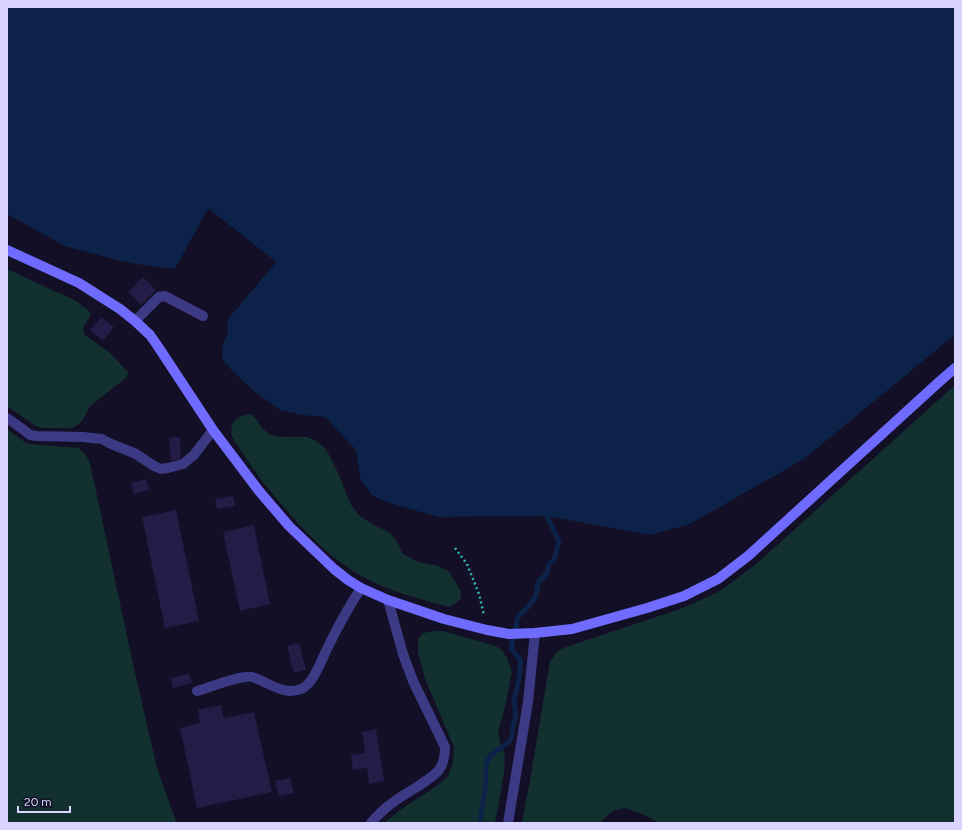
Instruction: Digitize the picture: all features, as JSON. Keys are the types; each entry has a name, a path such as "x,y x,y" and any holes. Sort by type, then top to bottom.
{"main road":[{"path":"7,250 79,283 108,301 135,321 150,335 213,430 259,491 290,526 334,569 348,580 361,588 388,600 444,619 486,630 509,634 572,629 684,596 718,579 748,556 955,368"}],"street":[{"path":"135,321 159,297 165,296 202,316"},
{"path":"7,418 30,435 102,439 108,443 136,454 161,469 183,464 194,455 213,430"},
{"path":"197,691 251,676 283,690 291,691 303,688 309,683 318,668 334,635 361,588"},
{"path":"371,823 393,802 433,776 440,769 445,757 444,747 413,681 403,654 388,600"},
{"path":"508,823 528,702 535,633"}],"path":[{"path":"455,548 467,564 479,594 486,630"}],"green space":[{"path":"7,269 76,301 88,310 91,314 83,329 85,335 110,353 128,372 127,377 89,407 80,423 72,428 41,428 34,425 7,406"},
{"path":"955,385 955,823 659,823 642,814 625,808 613,811 599,823 522,823 550,661 558,651 683,608 720,591 755,565"},
{"path":"251,414 269,434 284,437 307,437 316,441 326,449 351,505 360,516 390,533 397,542 403,554 419,562 438,566 449,571 461,592 461,598 449,607 395,591 365,578 331,555 301,526 265,485 232,437 231,432 235,421 241,416"},
{"path":"7,429 26,443 78,448 88,458 157,768 176,823 7,823"},
{"path":"443,631 496,646 502,650 507,658 512,672 498,732 500,743 505,755 504,773 495,823 384,823 400,810 438,785 448,776 453,762 454,747 425,679 418,653 418,639 423,633"}],"water":[{"path":"7,7 955,7 955,336 804,459 690,524 650,535 547,516 438,517 390,503 373,496 361,481 356,450 325,417 302,415 280,410 255,392 232,371 222,358 223,344 228,332 227,320 276,262 209,209 175,269 136,264 65,246 7,214"}],"pier":[{"path":"208,209 276,262 227,320 226,319 273,263 209,212 176,270 175,269"}],"building":[{"path":"143,277 156,290 141,305 128,292"},
{"path":"101,317 114,327 103,341 90,330"},
{"path":"180,437 181,460 171,460 169,438"},
{"path":"146,479 149,490 134,494 131,483"},
{"path":"233,496 235,506 217,509 215,499"},
{"path":"176,510 199,621 165,628 142,517"},
{"path":"254,525 270,604 240,611 223,532"},
{"path":"299,643 306,670 294,673 287,646"},
{"path":"189,674 192,683 173,688 171,678"},
{"path":"221,705 224,718 254,712 272,792 197,808 180,728 200,723 198,710"},
{"path":"376,729 384,781 369,784 367,768 353,770 351,755 365,753 362,732"},
{"path":"290,778 294,793 279,796 275,781"}],"waterway":[{"path":"480,823 486,781 486,764 491,755 509,742 512,736 516,716 514,702 521,661 511,648 518,617 536,596 538,583 547,573 549,564 554,560 559,542 547,516"}]}
